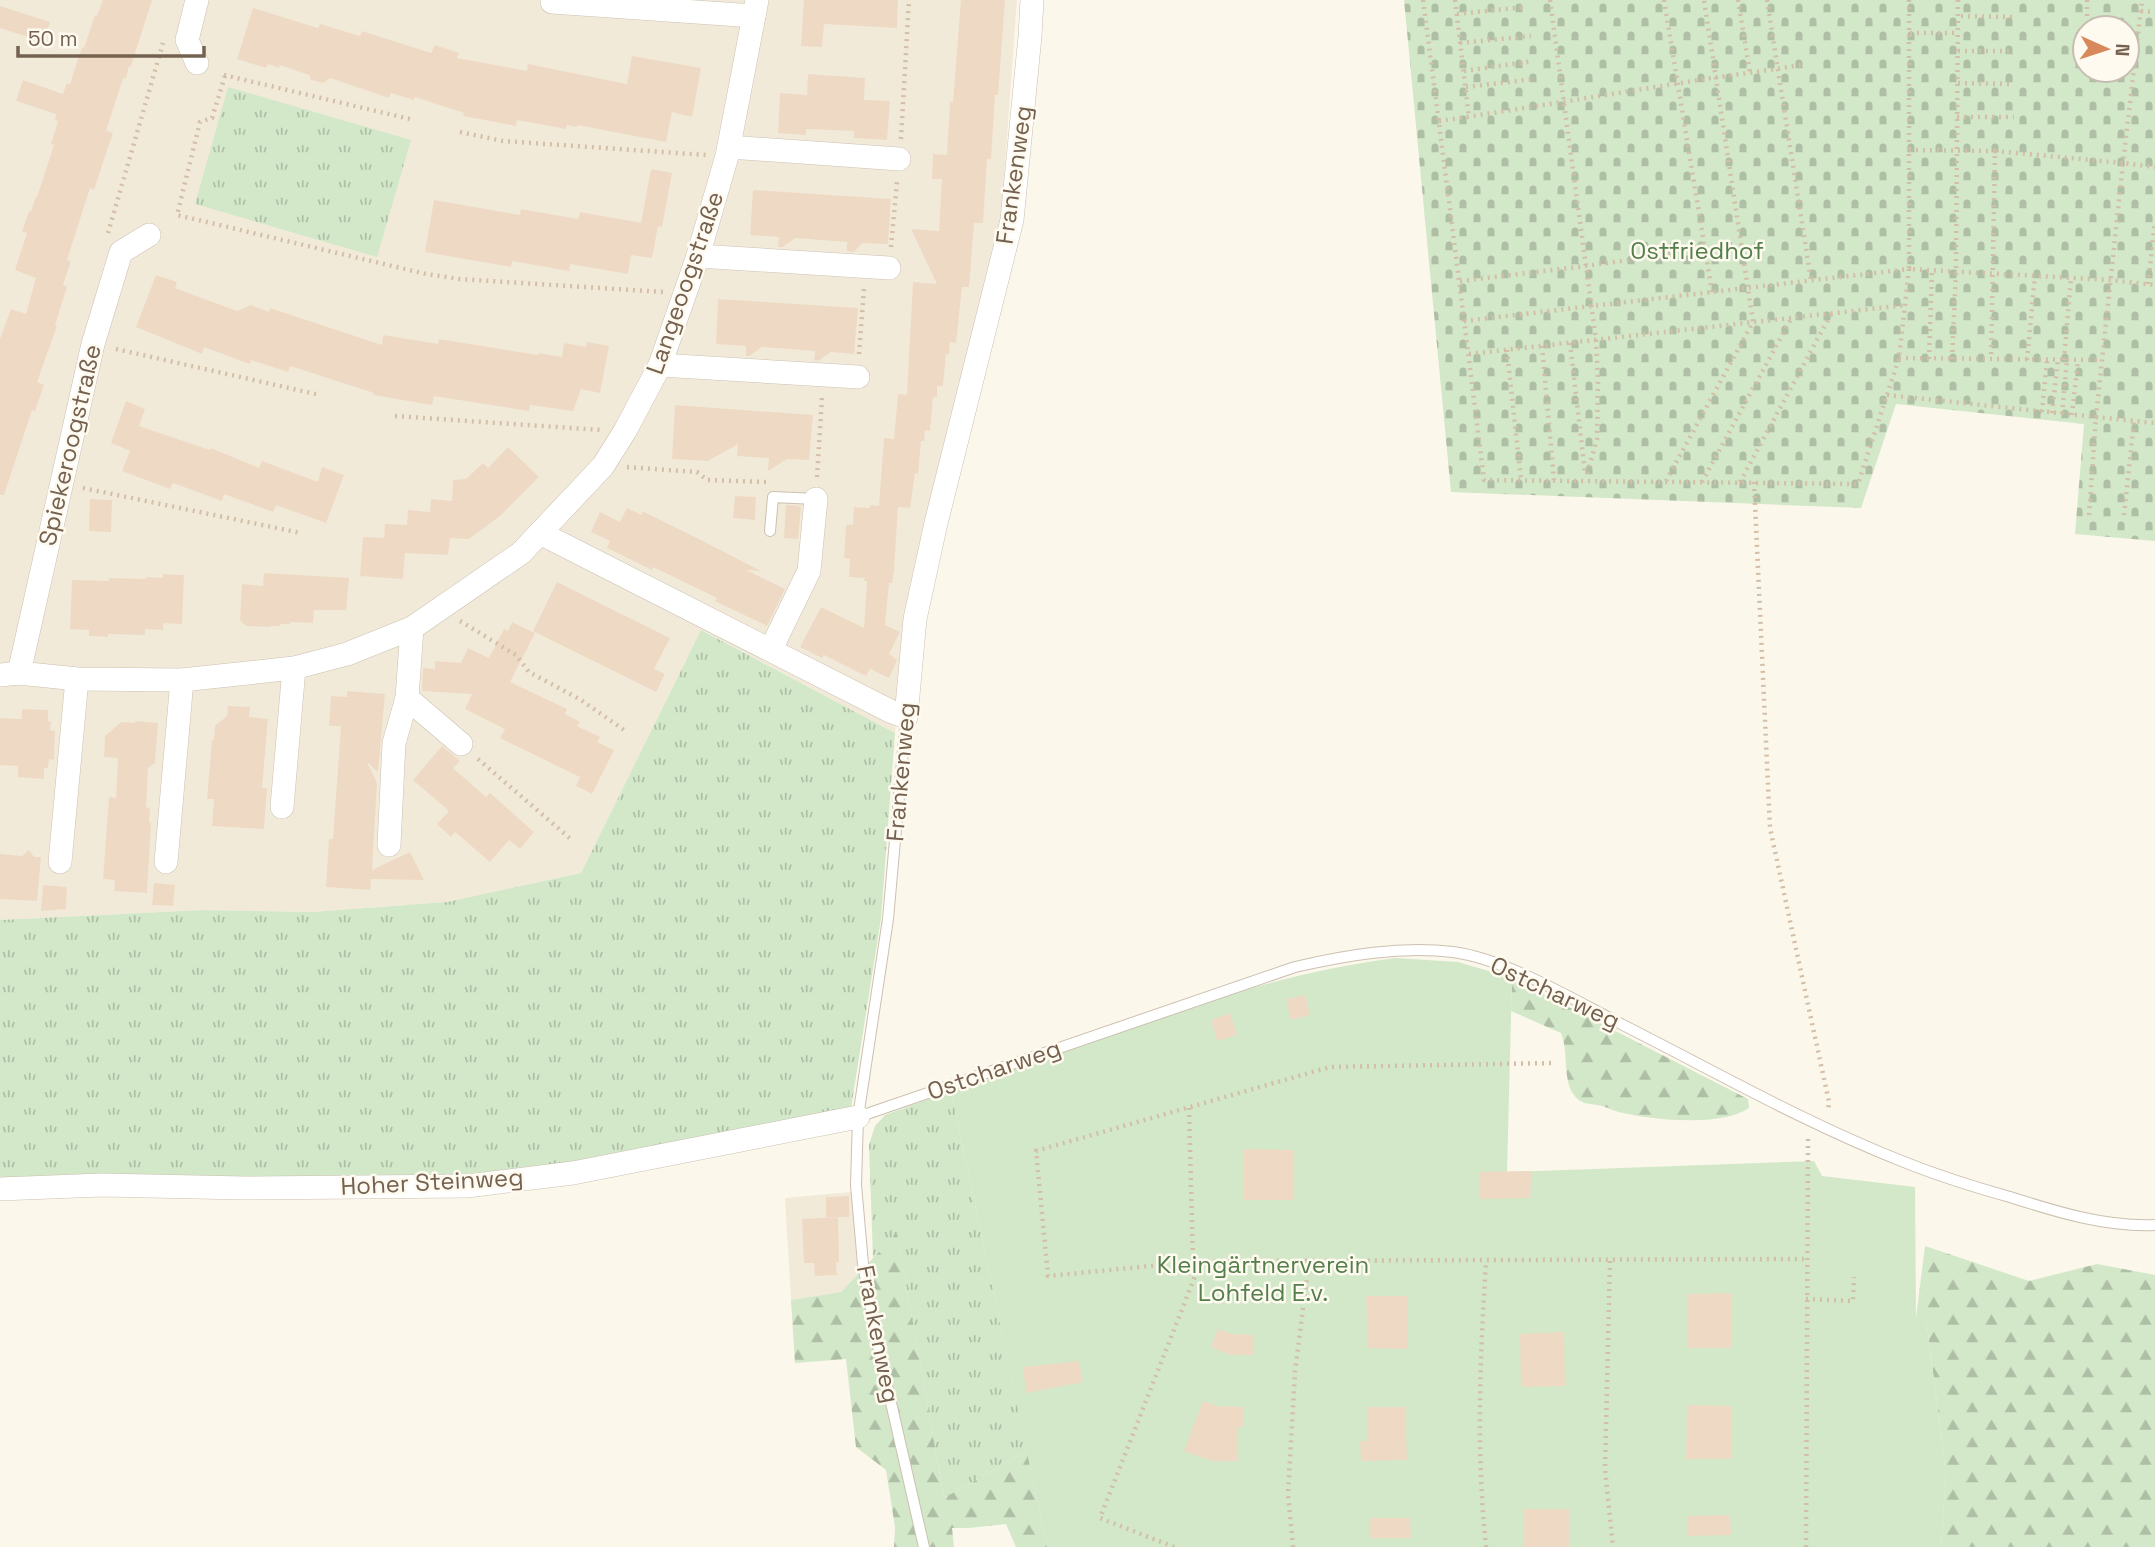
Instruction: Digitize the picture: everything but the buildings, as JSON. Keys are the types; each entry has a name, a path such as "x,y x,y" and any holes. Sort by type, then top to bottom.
{"street":[{"path":"197,0 187,40 197,63"},
{"name":"Frankenweg","path":"906,716 915,620 936,523 1012,220 1032,0"},
{"path":"552,2 756,8"},
{"name":"Langeoogstraße","path":"9,674 77,679 182,680 294,668 347,654 412,628 521,553 603,466 660,365 698,256 728,152 756,8"},
{"path":"728,152 899,159"},
{"path":"121,252 149,235"},
{"name":"Spiekeroogstraße","path":"9,674 60,483 93,344 121,252"},
{"path":"698,256 889,268"},
{"path":"660,365 858,377"},
{"path":"771,649 809,571 816,499"},
{"path":"540,533 890,711 906,716"},
{"path":"388,845 394,743 407,698 412,628"},
{"path":"282,807 294,668"},
{"path":"60,862 77,679"},
{"path":"166,862 182,680"},
{"path":"407,698 461,744"},
{"name":"Hoher Steinweg","path":"0,1189 102,1185 244,1188 467,1186 573,1173 858,1117"}],"lane":[{"path":"770,531 773,497 816,499"},
{"name":"Frankenweg","path":"906,716 888,919 858,1117 856,1185 863,1264 876,1337 924,1547"},
{"name":"Ostcharweg","path":"858,1117 1295,967 1350,955 1408,950 1454,952 1497,963 1557,991 1828,1129 1905,1163 2075,1217 2155,1225"}],"path":[{"path":"1423,0 1484,480 1858,484 1899,358 1906,305 1909,269 1909,0"},
{"path":"1455,0 1469,117"},
{"path":"1550,0 1596,340 1597,439 1586,479"},
{"path":"1664,0 1712,292"},
{"path":"1666,481 1753,322 1704,0"},
{"path":"1738,0 1750,73"},
{"path":"1767,0 1811,280"},
{"path":"1952,359 1956,272 1958,0"},
{"path":"2089,515 2110,280 2142,0"},
{"path":"1457,14 1525,7"},
{"path":"2141,11 2155,12"},
{"path":"1961,16 2015,17"},
{"path":"1910,33 1958,33"},
{"path":"1460,43 1531,36"},
{"path":"121,252 103,247 165,39"},
{"path":"1958,51 2012,51"},
{"path":"1464,71 1533,61"},
{"path":"197,63 225,76 414,120"},
{"path":"1439,121 1804,64"},
{"path":"225,76 212,118 201,122 177,215 437,276 686,293"},
{"path":"1466,87 1535,79"},
{"path":"1958,83 2013,84"},
{"path":"1957,117 2014,117"},
{"path":"460,132 503,141 728,152"},
{"path":"1909,150 1995,151 2155,167"},
{"path":"1991,359 1995,151"},
{"path":"2148,284 2155,222"},
{"path":"1459,281 1587,266 1705,248"},
{"path":"858,377 866,267"},
{"path":"1464,321 1909,269 2155,285"},
{"path":"1930,359 1932,271"},
{"path":"2026,360 2035,276"},
{"path":"2062,414 2063,360 2071,278"},
{"path":"1469,354 1906,305"},
{"path":"1740,482 1832,313"},
{"path":"1702,482 1792,317"},
{"path":"1570,343 1586,479"},
{"path":"93,344 320,395"},
{"path":"1542,346 1554,480"},
{"path":"1507,350 1521,480"},
{"path":"1899,358 2102,360"},
{"path":"2042,412 2047,360"},
{"path":"2052,413 2063,360"},
{"path":"2071,415 2078,360"},
{"path":"816,499 823,376"},
{"path":"1887,396 2155,423"},
{"path":"395,416 625,431"},
{"path":"2124,515 2134,421"},
{"path":"603,466 696,472 707,480 775,482"},
{"path":"1754,482 1770,828 1829,1102 1828,1129"},
{"path":"60,483 301,533"},
{"path":"441,609 516,655 529,671 581,700 624,730"},
{"path":"461,744 573,841"},
{"path":"1551,1063 1330,1067 1036,1151 1048,1276 1194,1261 1806,1259"},
{"path":"1189,1108 1194,1261"},
{"path":"1806,1547 1808,1119"},
{"path":"1174,1547 1100,1518 1200,1261"},
{"path":"1293,1547 1288,1494 1295,1372 1309,1261"},
{"path":"1486,1261 1479,1372 1481,1495 1486,1547"},
{"path":"1610,1261 1605,1469 1612,1547"},
{"path":"1806,1300 1853,1301 1854,1277"}],"shaded area":[{"path":"0,0 1017,0 1001,218 923,529 907,617 895,733 701,630 581,873 447,902 312,912 202,910 0,920"},
{"path":"851,1192 858,1274 841,1292 791,1300 785,1198"}],"green space":[{"name":"Ostfriedhof","path":"1404,0 2155,0 2155,541 2075,534 2084,424 1896,404 1861,508 1451,492"},
{"path":"228,87 411,140 377,257 195,204"},
{"path":"701,630 895,733 881,918 849,1121 464,1193 0,1198 0,920 202,910 312,912 447,902 581,873"},
{"name":"Kleingärtnerverein Lohfeld E.v.","path":"1395,958 1458,962 1512,978 1507,1172 1814,1161 1822,1176 1915,1187 1916,1317 1926,1318 1946,1474 1941,1547 1047,1547 951,1091 1226,995 1338,967"},
{"path":"1512,978 1748,1099 1749,1108 1722,1118 1670,1120 1620,1112 1580,1101 1570,1089 1561,1033 1511,1011"},
{"path":"951,1091 1027,1451 944,1498 897,1234 873,1258 869,1145 875,1126 885,1115"},
{"path":"897,1233 944,1498 1027,1451 1047,1547 1016,1547 1006,1524 952,1528 954,1547 894,1547 895,1527 886,1470 856,1447 846,1359 795,1363 791,1300 841,1292"},
{"path":"1925,1246 2029,1281 2097,1264 2155,1275 2155,1547 1941,1547 1946,1474 1926,1318 1916,1318"}]}
